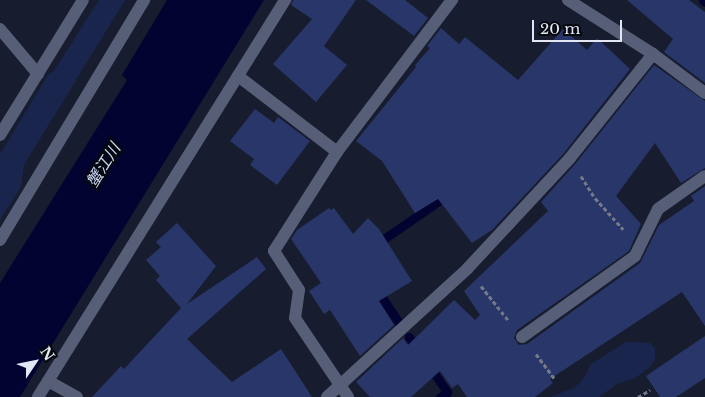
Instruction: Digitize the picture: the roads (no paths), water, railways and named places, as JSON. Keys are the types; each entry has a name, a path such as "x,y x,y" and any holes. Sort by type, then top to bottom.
{"street":[{"path":"0,135 84,0"},
{"path":"0,240 144,0"},
{"path":"38,397 285,0"},
{"path":"348,397 295,318 299,290 274,251 337,152 452,0"},
{"path":"568,0 653,54 705,93"},
{"path":"0,29 38,74"},
{"path":"327,397 468,269 570,158 653,54"},
{"path":"238,76 337,152"},
{"path":"522,337 635,256 658,209 705,176"},
{"path":"48,381 77,397"}],"water":[{"name":"蟹江川","path":"167,0 264,0 20,397 0,397 0,283 127,80 122,75"}],"waterway":[{"path":"375,245 449,194"},
{"path":"377,290 399,323"},
{"path":"409,337 419,351"},
{"path":"429,366 447,392 440,397"}]}
